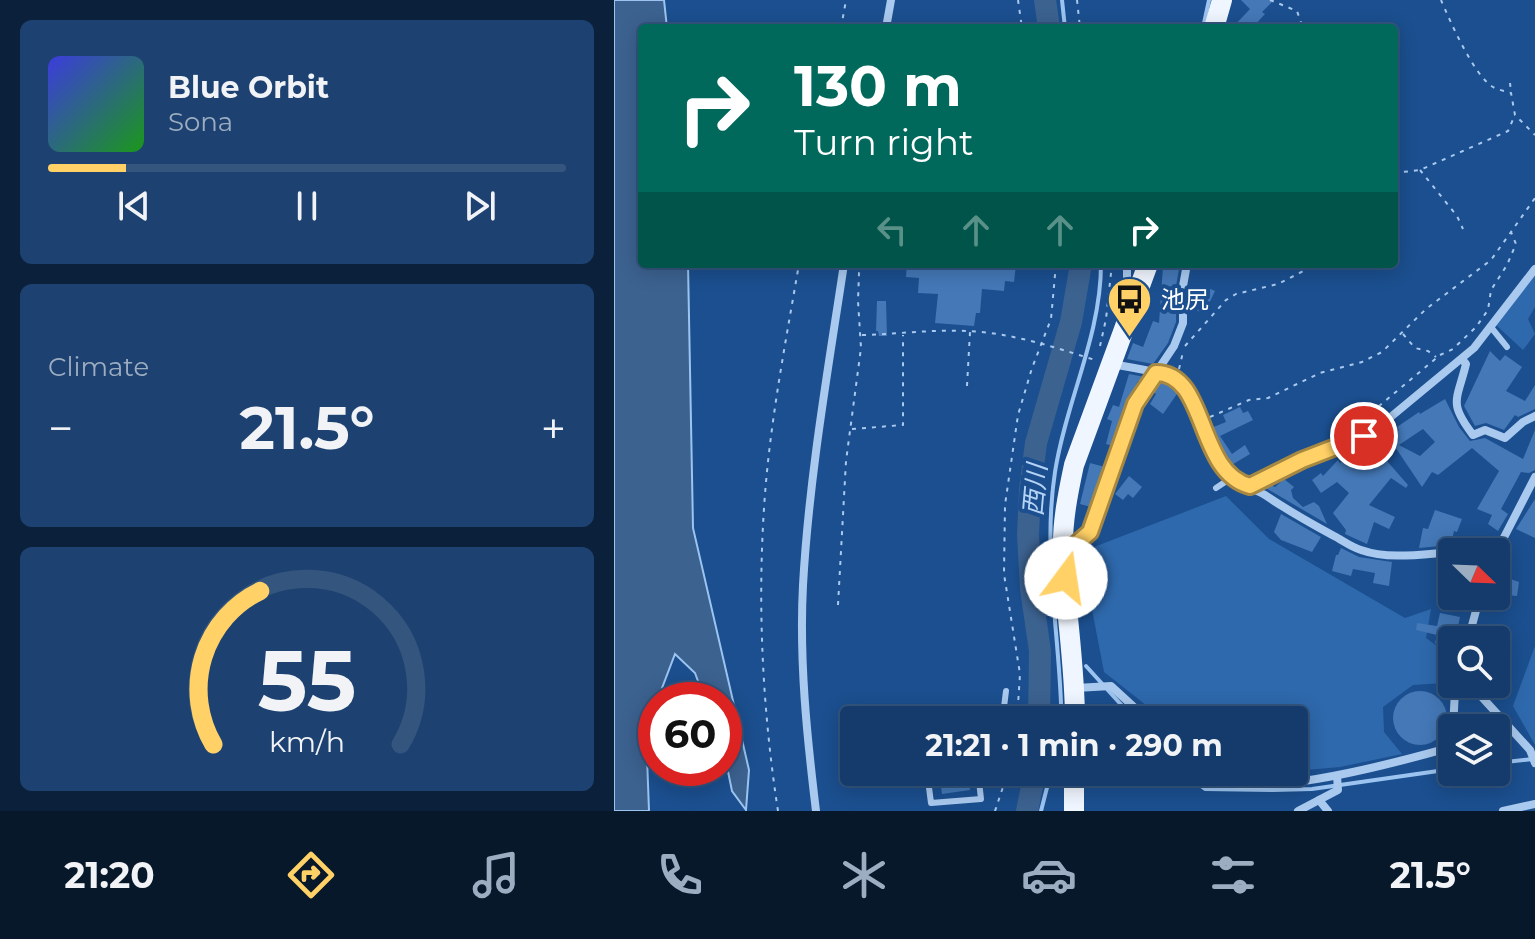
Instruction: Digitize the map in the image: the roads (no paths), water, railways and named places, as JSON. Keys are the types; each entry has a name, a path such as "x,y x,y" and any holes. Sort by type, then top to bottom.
{"main road":[{"path":"1215,24 1222,0"},
{"path":"1075,706 1063,549 1067,495 1100,357 1146,268"},
{"path":"1074,786 1074,811"}],"street":[{"path":"887,24 891,0"},
{"path":"816,811 803,658 803,584 814,472 843,268"},
{"path":"1127,268 1127,277"},
{"path":"1063,549 1075,545 1090,532 1135,404 1174,346 1183,323 1186,268"},
{"path":"1535,269 1474,348 1456,401 1456,409 1473,435 1485,430 1505,438 1535,416"},
{"path":"1100,357 1177,378 1201,421 1219,465 1231,478 1361,550 1399,555 1438,553"},
{"path":"1250,486 1364,436 1467,363"},
{"path":"1504,538 1535,477"},
{"path":"1075,688 1111,686 1133,706"},
{"path":"1481,698 1530,750 1535,763"},
{"path":"1308,779 1337,776 1438,751"},
{"path":"1298,811 1338,790 1337,776"},
{"path":"1319,800 1328,811"},
{"path":"1503,811 1535,804"}],"lane":[{"path":"1490,326 1507,347"},
{"path":"1216,488 1231,478"},
{"path":"1002,706 1006,691"},
{"path":"929,786 931,803 981,799 980,786"},
{"path":"959,801 960,811"}],"waterway":[{"name":"西川","path":"1045,0 1048,24"},
{"path":"1062,0 1065,24"},
{"path":"1204,24 1209,0"},
{"name":"西川","path":"1039,706 1040,651 1031,589 1028,535 1030,490 1036,443 1071,322 1080,268"},
{"path":"1061,706 1051,558 1052,501 1060,446 1095,317 1101,268"},
{"path":"1086,666 1122,706"},
{"path":"1510,761 1533,759"},
{"path":"1201,786 1205,789 1312,789 1438,771"},
{"name":"西川","path":"1027,811 1032,786"},
{"path":"1041,811 1047,786"}],"place":[{"name":"池尻","path":"1130,339"}]}
